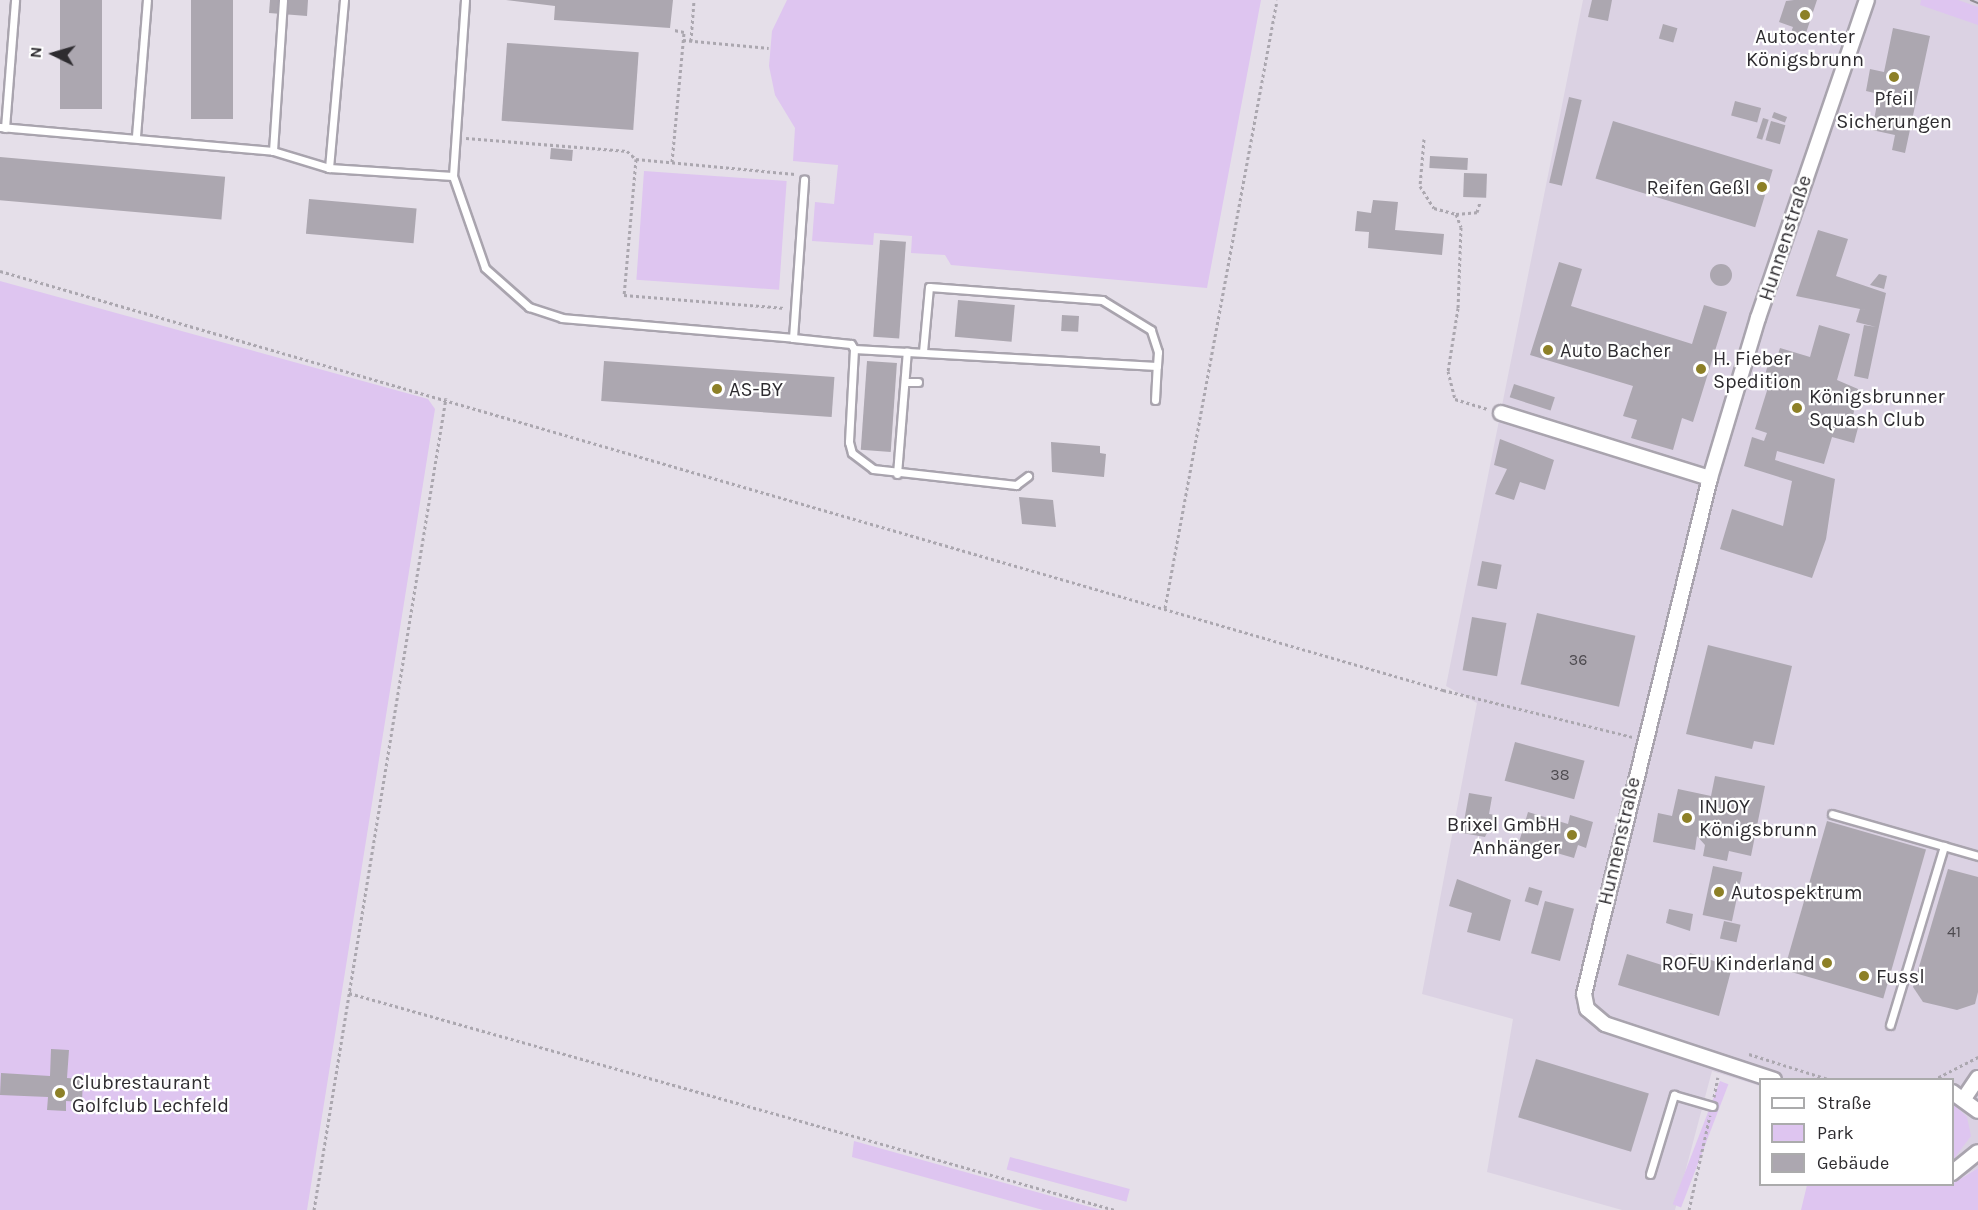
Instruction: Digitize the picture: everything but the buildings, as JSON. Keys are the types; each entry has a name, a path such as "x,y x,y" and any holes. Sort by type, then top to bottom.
{"street":[{"name":"Hunnenstraße","path":"1768,1078 1605,1024 1586,1004 1643,740 1710,478 1758,318 1867,0"},
{"path":"1501,413 1710,478"},
{"path":"1978,1078 1959,1094 1978,1111"},
{"path":"1954,1172 1973,1162 1978,1152"}],"lane":[{"path":"15,0 3,127 136,136 273,151 329,168 453,176"},
{"path":"136,136 147,0"},
{"path":"273,151 283,0"},
{"path":"329,168 344,0"},
{"path":"465,0 453,176 485,268 530,307 562,318 851,344 854,349 852,453 873,469 897,474 1016,485 1028,476"},
{"path":"793,338 804,179"},
{"path":"923,352 929,286 1102,300 1151,330 1157,366 1155,400"},
{"path":"854,349 1157,366"},
{"path":"897,474 907,351"},
{"path":"905,382 918,382"},
{"path":"1832,814 1978,856"},
{"path":"1890,1025 1944,846"},
{"path":"1650,1174 1674,1095 1712,1107"}],"path":[{"path":"691,41 694,0"},
{"path":"1165,608 1277,0"},
{"path":"672,162 684,32 674,30"},
{"path":"683,40 769,48"},
{"path":"454,137 627,150 636,159 797,174 796,185"},
{"path":"1424,139 1420,186 1434,208 1456,214 1477,212 1479,202"},
{"path":"636,159 624,295 786,308 787,297"},
{"path":"1456,214 1461,227 1462,270 1448,371 1455,399 1501,413"},
{"path":"0,271 446,398 1443,690 1643,740"},
{"path":"314,1210 446,398"},
{"path":"349,993 1115,1210"},
{"path":"1937,1078 1978,1057"},
{"path":"1689,1210 1721,1063"}],"shaded area":[{"path":"1583,0 1978,0 1978,1168 1954,1181 1954,1078 1759,1078 1759,1086 1712,1071 1675,1210 1622,1210 1487,1172 1513,1019 1422,994 1477,703 1446,686"}],"green space":[{"path":"787,0 1261,0 1207,288 951,265 945,255 911,253 912,236 874,233 873,245 812,241 815,202 834,204 838,165 793,161 795,128 775,95 769,66 772,31"},
{"path":"1921,0 1958,0 1978,7 1978,25 1920,5"},
{"path":"644,171 787,181 779,290 636,280"},
{"path":"0,281 428,399 435,409 307,1210 0,1210"},
{"path":"1720,1081 1728,1084 1681,1207 1673,1204"},
{"path":"1954,1105 1967,1117 1971,1136 1954,1159"},
{"path":"854,1141 1101,1210 1043,1210 852,1157"},
{"path":"1010,1157 1130,1189 1126,1202 1007,1170"},
{"path":"1978,1168 1978,1210 1801,1210 1807,1186 1954,1186 1954,1183"}],"tram line":[{"path":"1971,0 1978,3"}],"place":[{"name":"Autocenter Königsbrunn","path":"1805,15"},
{"name":"Pfeil Sicherungen","path":"1894,77"},
{"name":"Reifen Geßl","path":"1762,187"},
{"name":"Auto Bacher","path":"1548,350"},
{"name":"H. Fieber Spedition","path":"1701,369"},
{"name":"AS-BY","path":"717,389"},
{"name":"Königsbrunner Squash Club","path":"1797,408"},
{"name":"INJOY Königsbrunn","path":"1687,818"},
{"name":"Brixel GmbH Anhänger","path":"1572,835"},
{"name":"Autospektrum","path":"1719,892"},
{"name":"ROFU Kinderland","path":"1827,963"},
{"name":"Fussl","path":"1864,976"},
{"name":"Clubrestaurant Golfclub Lechfeld","path":"60,1093"}]}
